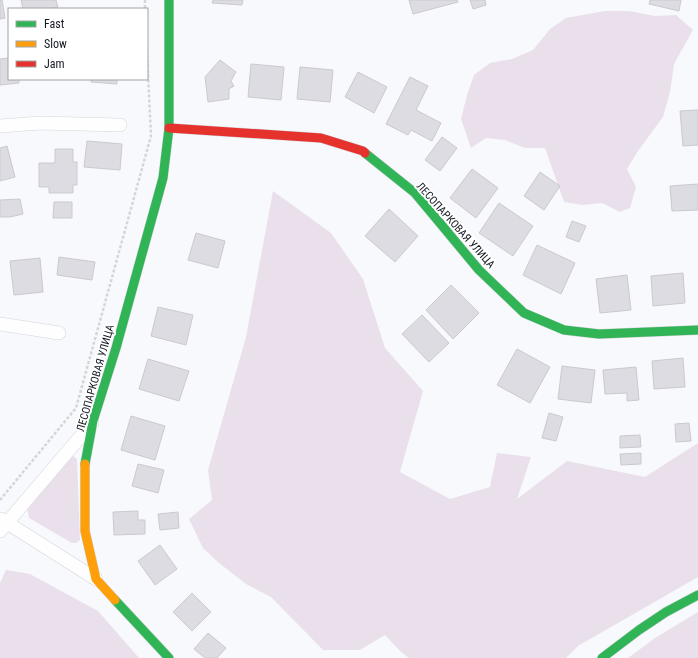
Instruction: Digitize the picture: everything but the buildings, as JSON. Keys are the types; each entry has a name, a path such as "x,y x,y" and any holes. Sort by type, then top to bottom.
{"street":[{"name":"ЛЕСОПАРКОВАЯ УЛИЦА","path":"169,0 169,128 163,178 116,348 93,421 84,468 85,531 96,579 169,658"},
{"path":"0,126 40,122 120,125"},
{"name":"ЛЕСОПАРКОВАЯ УЛИЦА","path":"169,128 321,138 363,151 415,193 479,270 524,313 564,330 600,334 698,330"},
{"path":"0,324 59,333"},
{"path":"93,421 2,524 96,579"},
{"path":"602,658 666,612 698,595"}],"path":[{"path":"0,500 76,408 151,136 148,74"}],"shaded area":[{"path":"605,11 629,11 655,16 676,15 693,30 674,64 670,92 663,117 638,151 627,169 636,187 630,208 620,212 602,203 582,205 564,202 545,148 525,148 505,140 486,138 471,148 461,119 474,75 490,63 512,59 533,50 550,29 566,18"},
{"path":"273,191 331,233 363,279 385,348 423,391 400,472 450,499 490,487 497,453 531,457 517,499 567,461 645,477 698,443 698,577 578,646 566,658 409,658 385,635 360,650 323,650 271,597 246,584 219,563 203,548 189,519 212,500 208,470 246,337"},
{"path":"73,456 77,459 80,540 76,543 72,543 29,518 27,508 69,457"},
{"path":"6,570 30,574 98,611 139,658 0,658 0,583"},
{"path":"698,612 698,658 628,658 655,638"}],"traffic: fast":[{"path":"85,464 93,421 116,348 163,178 169,128 169,0"},
{"path":"365,153 415,193 479,270 524,313 564,330 599,334 698,330"},
{"path":"602,658 666,612 698,595"},
{"path":"115,600 169,658"}],"traffic: slow":[{"path":"85,464 85,531 96,579 115,600"}],"traffic: jam":[{"path":"169,128 321,138 363,151 365,153"}]}
